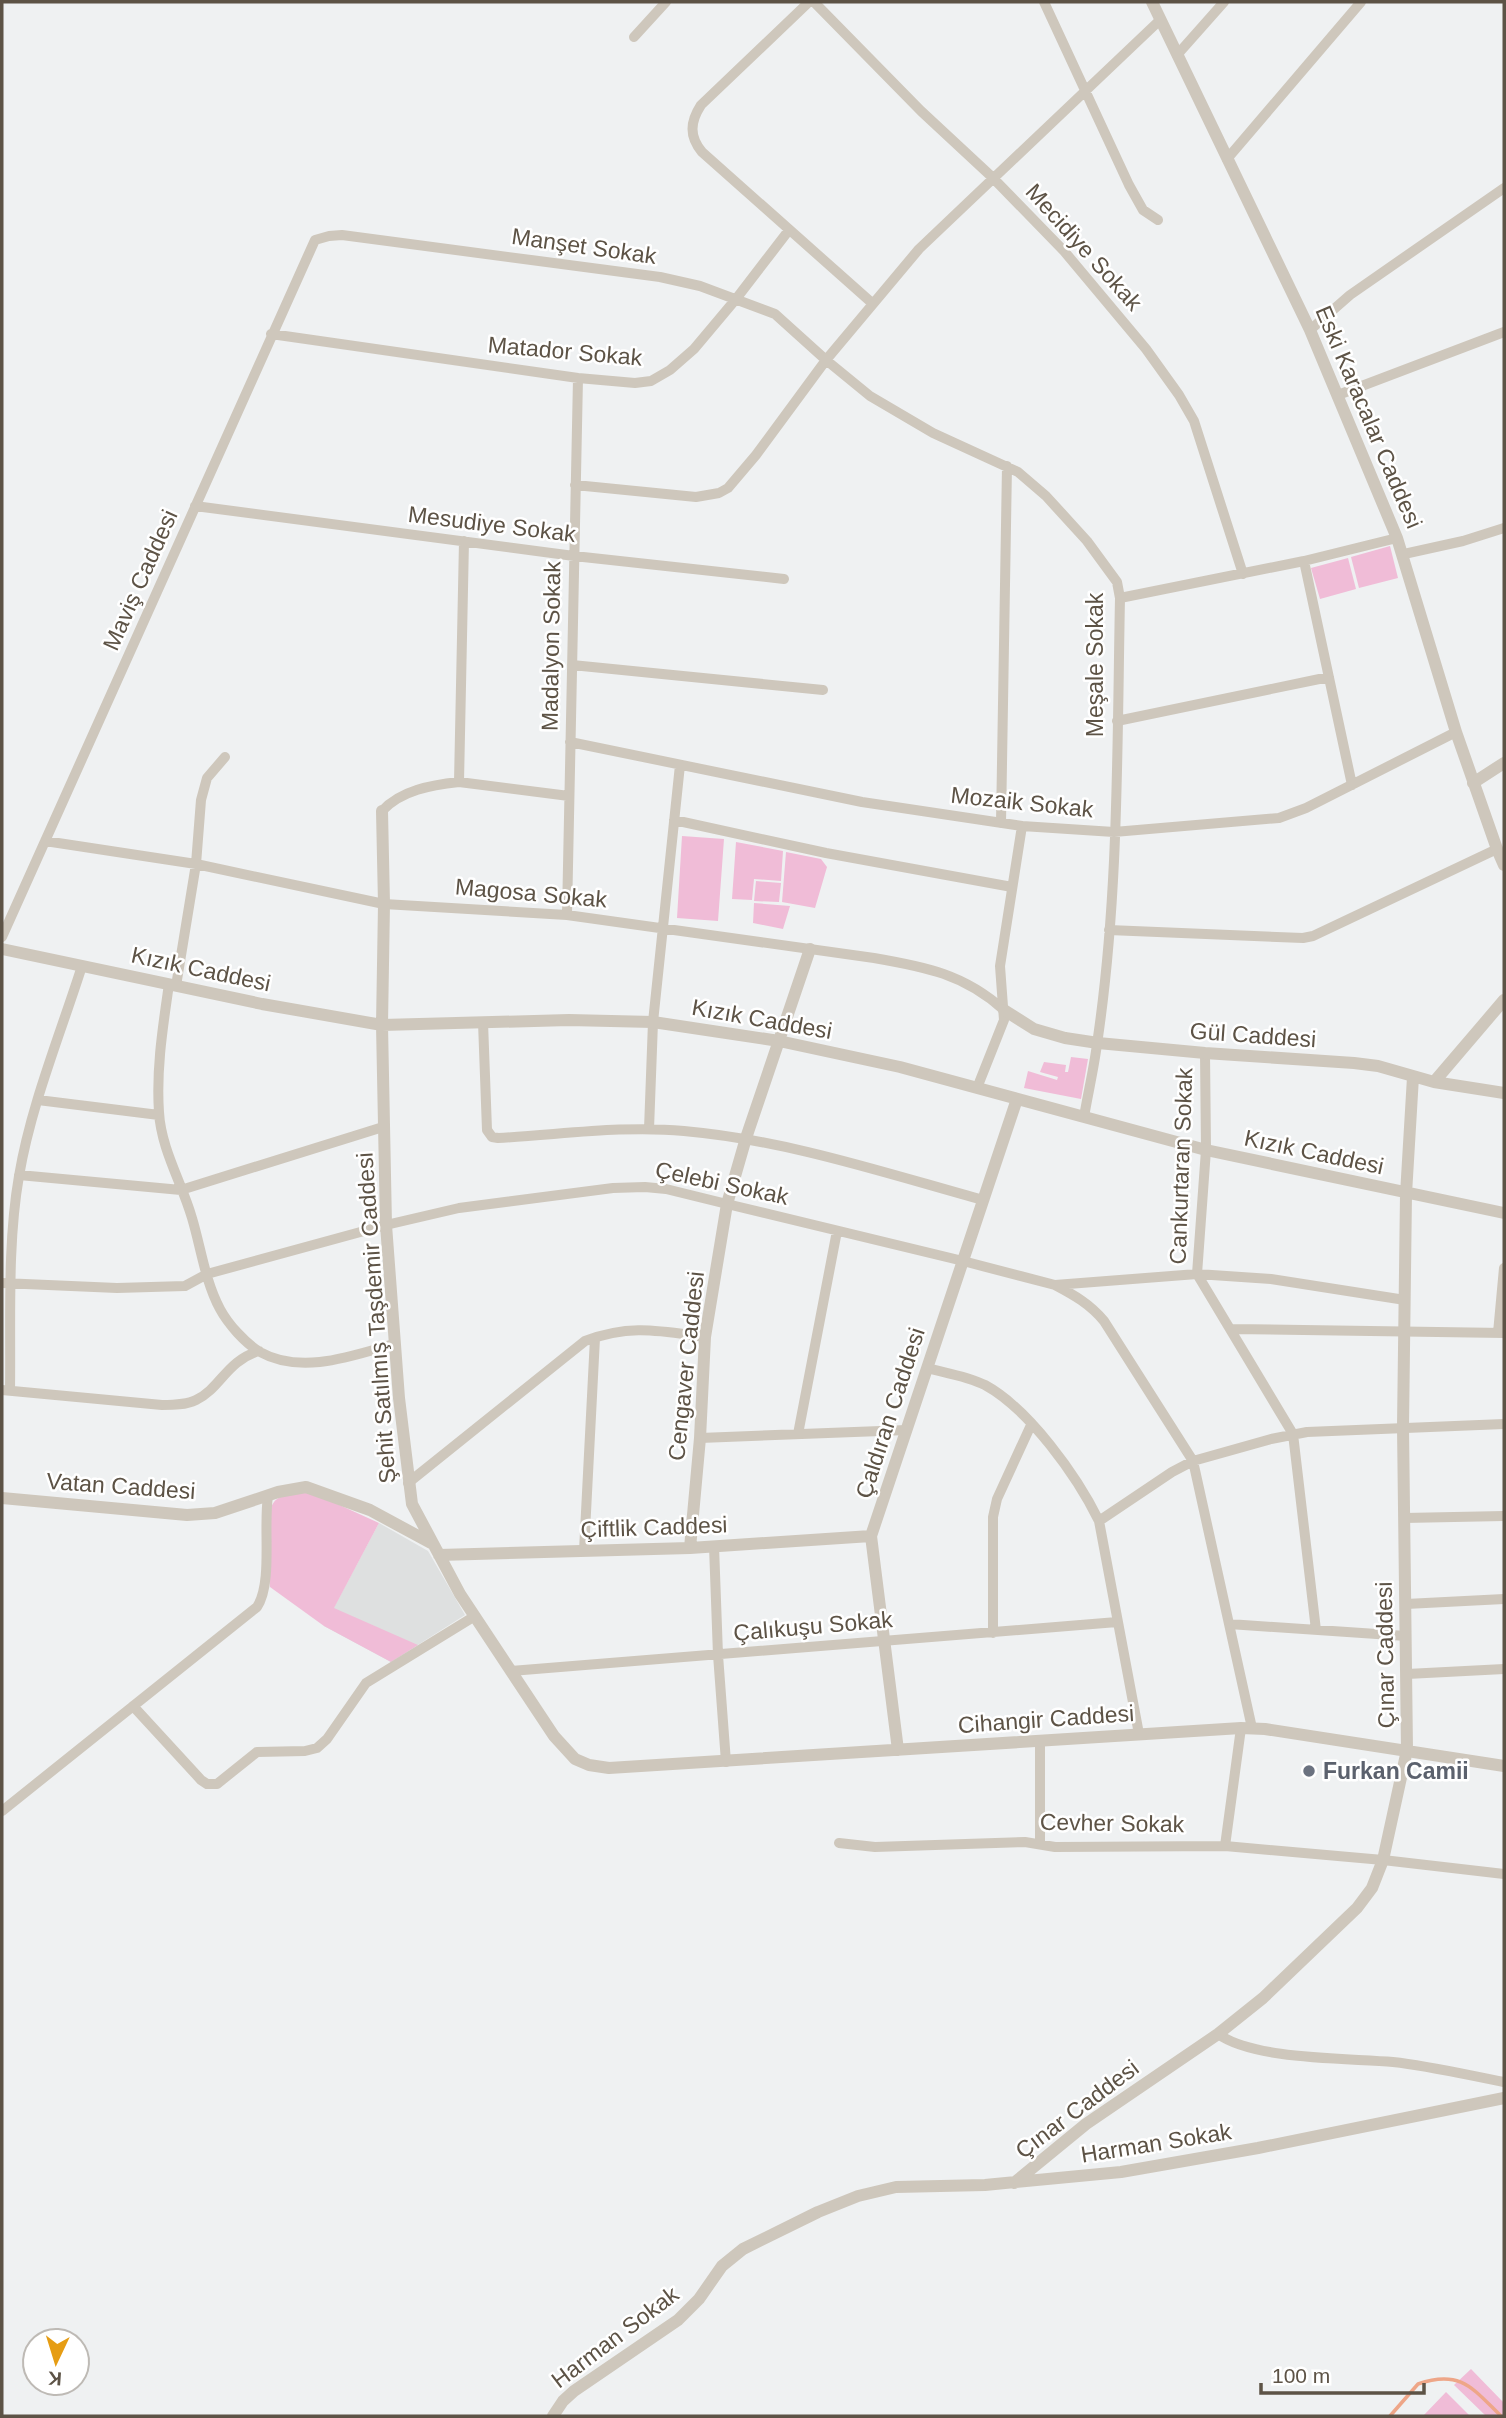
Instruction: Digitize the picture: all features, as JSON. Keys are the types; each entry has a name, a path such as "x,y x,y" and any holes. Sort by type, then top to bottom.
{"street":[{"path":"634,37 666,2"},
{"path":"812,2 701,105 692,120 693,137 702,152 872,303"},
{"name":"Mecidiye Sokak","path":"812,2 1064,251 1146,349 1179,395 1200,437 1242,574"},
{"path":"1044,2 1129,185 1143,210 1157,220"},
{"name":"Eski Karacalar Caddesi","path":"1152,2 1310,330 1404,554 1456,732 1504,865"},
{"path":"1177,55 1224,2"},
{"path":"1227,159 1361,2"},
{"path":"575,485 696,498 728,488 756,455 826,360 919,248 1160,20"},
{"path":"1310,330 1350,295 1504,188"},
{"name":"Matador Sokak","path":"271,334 578,378 635,383 651,381 660,377 694,349 789,230"},
{"name":"Manşet Sokak","path":"315,240 342,235 660,277 700,286 775,314 826,360"},
{"name":"Maviş Caddesi","path":"2,937 315,240"},
{"path":"1338,395 1504,332"},
{"name":"Meşale Sokak","path":"826,360 856,386 892,410 1028,479 1087,541 1117,582 1120,598 1109,930 1098,1043 1084,1117"},
{"name":"Madalyon Sokak","path":"567,915 578,378"},
{"path":"1001,823 1007,466"},
{"name":"Mesudiye Sokak","path":"195,506 574,556 784,579"},
{"path":"1404,554 1463,541 1504,528"},
{"path":"1120,598 1304,561 1397,538"},
{"path":"459,782 464,541"},
{"path":"1304,561 1352,785"},
{"path":"572,665 823,690"},
{"path":"1117,721 1329,677"},
{"name":"Mozaik Sokak","path":"570,742 862,802 1022,826 1114,832 1279,818 1306,808 1456,732"},
{"path":"225,757 211,772 204,788 199,812 196,864 160,1049 159,1115 166,1146 192,1217 207,1274 221,1311 251,1346 274,1358 301,1364 394,1344"},
{"path":"1473,783 1504,763"},
{"path":"649,1129 653,1022 680,765"},
{"path":"382,811 388,804 404,795 459,782 569,796"},
{"name":"Şehit Satılmış Taşdemir Caddesi","path":"382,811 386,1225 394,1344 408,1483 414,1510 475,1616 564,1748 575,1759 589,1765"},
{"path":"674,821 826,853 1012,887"},
{"path":"977,1088 1003,1028 1000,966 1022,826"},
{"name":"Magosa Sokak","path":"46,841 196,864 384,904 567,915 900,962 953,976 985,992 1004,1010"},
{"path":"1109,930 1303,938 1313,936 1497,849"},
{"name":"Kızık Caddesi","path":"2,949 262,1004 382,1025 569,1020 653,1022 779,1041 900,1067 1206,1150 1504,1213"},
{"name":"Cengaver Caddesi","path":"690,1548 700,1438 705,1337 727,1204 746,1138 810,949"},
{"path":"82,966 38,1100 19,1175 7,1283 6,1390 178,1405 197,1400 239,1359 259,1351"},
{"path":"1434,1082 1504,1000"},
{"name":"Gül Caddesi","path":"1004,1010 1034,1029 1065,1038 1205,1054 1378,1066 1434,1082 1504,1093"},
{"path":"483,1023 487,1130 492,1137 649,1129 746,1138 839,1160 984,1200"},
{"name":"Cankurtaran Sokak","path":"1205,1054 1206,1150 1197,1274 1293,1434 1316,1630"},
{"name":"Çınar Caddesi","path":"1014,2183 1086,2124 1218,2034 1263,1998 1348,1917 1372,1888 1383,1860 1408,1750 1403,1427 1406,1194 1413,1077"},
{"name":"Çaldıran Caddesi","path":"898,1750 871,1536 1017,1099"},
{"path":"38,1100 159,1115"},
{"path":"19,1175 181,1189 383,1127"},
{"name":"Çelebi Sokak","path":"7,1283 117,1288 185,1286 207,1274 459,1208 614,1188 666,1189 1055,1286"},
{"path":"798,1434 837,1231"},
{"path":"1230,1329 1501,1333 1504,1268"},
{"path":"1055,1286 1197,1274 1271,1279 1405,1300"},
{"path":"1055,1286 1080,1298 1104,1321 1193,1461 1229,1624 1246,1728 1225,1846"},
{"path":"408,1483 585,1341 635,1329 705,1337"},
{"path":"584,1551 595,1338"},
{"path":"927,1368 982,1384 1009,1402 1077,1482 1099,1521 1139,1734"},
{"path":"1099,1521 1193,1461 1293,1434 1504,1424"},
{"path":"993,1633 993,1517 997,1499 1031,1425"},
{"path":"700,1438 907,1430"},
{"name":"Vatan Caddesi","path":"2,1498 187,1515 215,1513 295,1487 320,1490 380,1514 431,1543"},
{"path":"2,1811 245,1618 262,1599 266,1585 265,1525 268,1496"},
{"path":"1404,1518 1504,1516"},
{"name":"Çiftlik Caddesi","path":"439,1555 690,1548 871,1536"},
{"path":"714,1546 726,1762"},
{"path":"1406,1604 1504,1599"},
{"path":"133,1706 192,1771 207,1784 217,1784 257,1752 305,1751 317,1748 327,1739 366,1683 475,1616"},
{"name":"Çalıkuşu Sokak","path":"511,1671 1117,1622"},
{"path":"1229,1624 1406,1636"},
{"path":"1407,1674 1504,1669"},
{"name":"Cihangir Caddesi","path":"589,1765 608,1768 726,1762 1246,1728 1504,1766"},
{"path":"1040,1741 1040,1844"},
{"name":"Cevher Sokak","path":"839,1843 875,1847 1025,1842 1062,1847 1225,1846 1504,1874"},
{"path":"1218,2034 1235,2044 1247,2047 1309,2056 1396,2063 1504,2082"},
{"name":"Harman Sokak","path":"553,2416 574,2390 678,2320 699,2299 722,2266 732,2257 758,2240 828,2208 885,2189 1014,2183 1090,2176 1258,2148 1504,2098"}],"shaded area":[{"path":"1390,546 1398,578 1359,588 1351,557"},
{"path":"1348,558 1356,589 1320,599 1311,568"},
{"path":"682,836 724,839 718,921 677,918"},
{"path":"736,842 783,851 781,881 754,879 752,900 732,899"},
{"path":"786,852 821,859 827,867 815,908 782,902"},
{"path":"756,881 781,883 779,902 754,901"},
{"path":"754,903 790,906 783,929 753,923"},
{"path":"1071,1057 1088,1059 1081,1099 1024,1088 1028,1071 1057,1080 1058,1077 1040,1072 1044,1062 1066,1065 1065,1072 1068,1072"},
{"path":"311,1492 379,1523 334,1608 418,1645 391,1662 324,1626 270,1587 267,1527 272,1505 284,1496"},
{"path":"379,1523 428,1551 465,1615 391,1662 324,1626"},
{"path":"1471,2369 1504,2403 1504,2416 1486,2416 1454,2385"},
{"path":"1446,2392 1470,2416 1423,2416"}],"waterway":[{"path":"1390,2416 1418,2384 1445,2379 1465,2384 1501,2416"}],"place":[{"name":"Furkan Camii","path":"1309,1771"}]}
